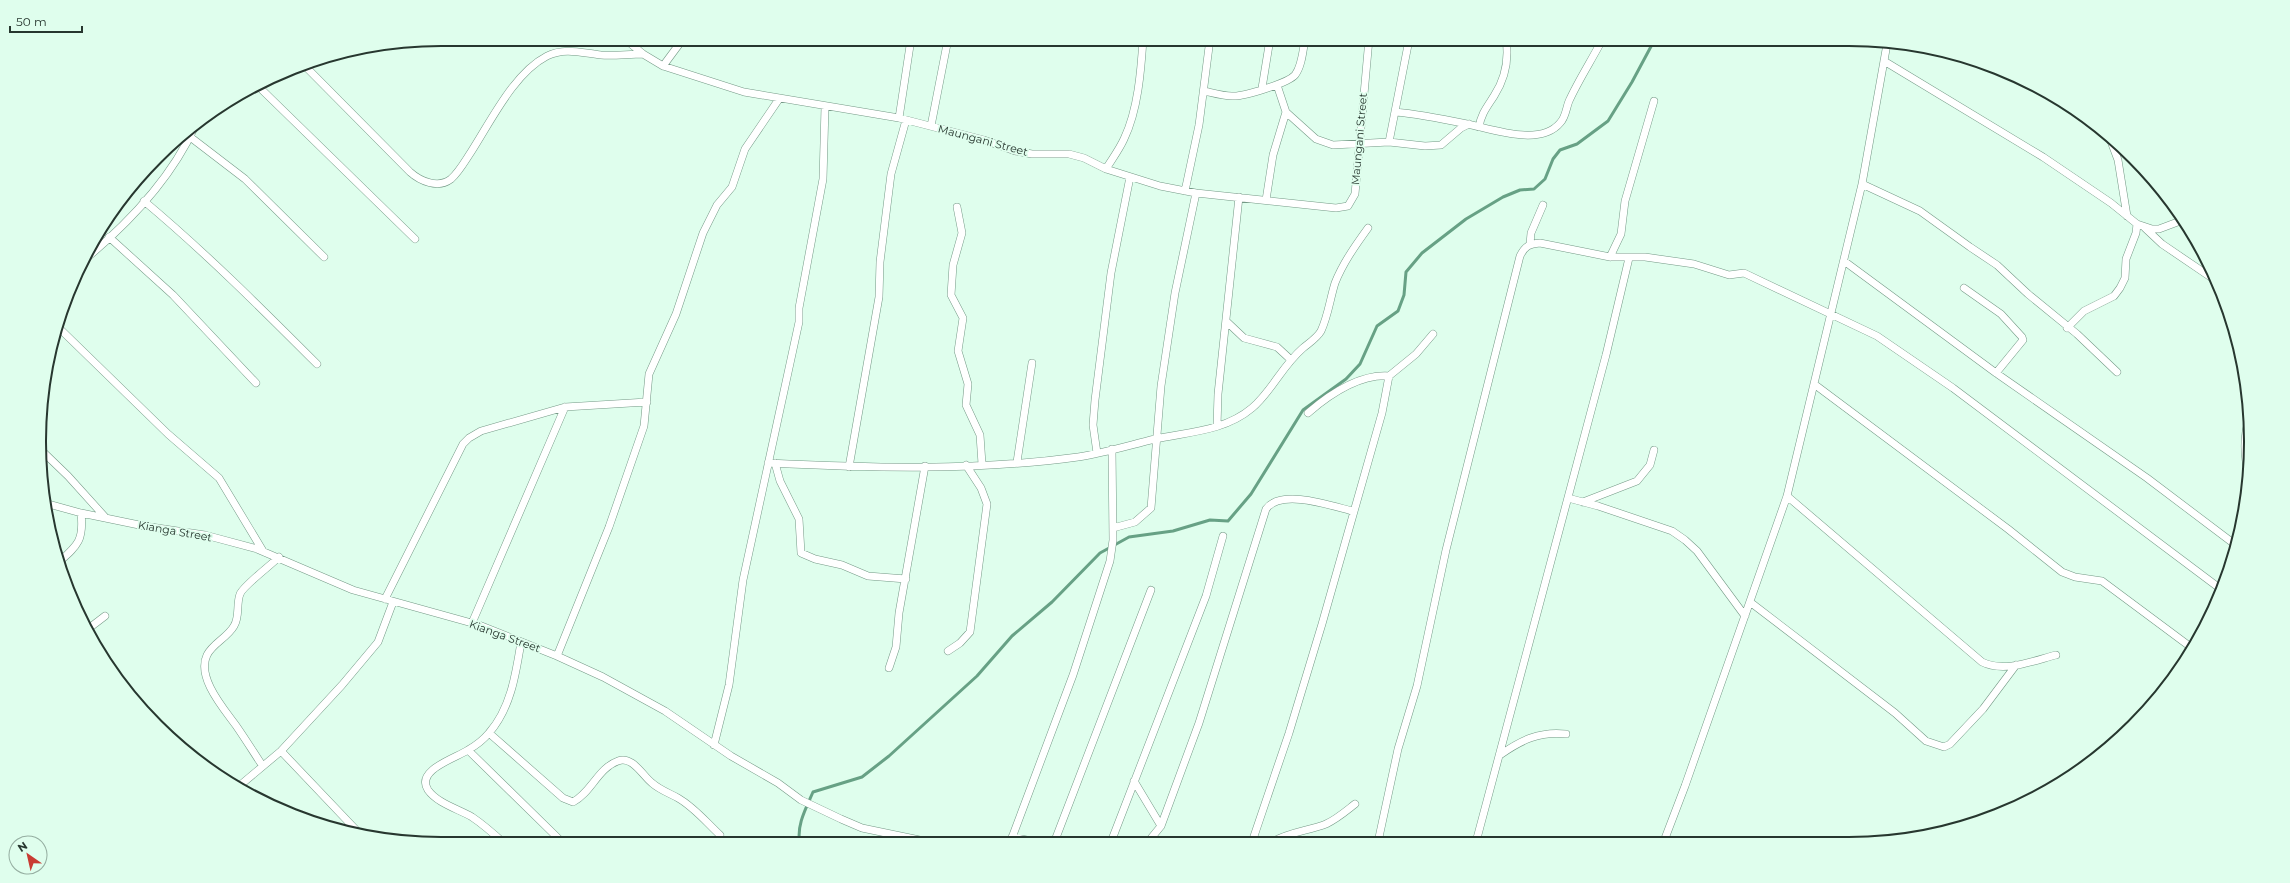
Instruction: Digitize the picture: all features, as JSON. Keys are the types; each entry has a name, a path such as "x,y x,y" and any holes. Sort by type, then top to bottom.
{"street":[{"name":"Maungani Street","path":"633,46 643,54 663,66 744,92 903,119 984,140 1015,151 1032,154 1070,154 1084,158 1106,169 1130,177 1160,186 1185,191 1336,208 1348,206 1355,194 1358,143 1368,46"},
{"path":"663,66 678,46"},
{"path":"849,467 879,298 880,262 891,174 903,119 910,46"},
{"path":"931,126 947,46"},
{"path":"1106,169 1124,139 1132,115 1138,84 1142,46"},
{"path":"1185,191 1204,91 1209,46"},
{"path":"1262,88 1269,46"},
{"path":"1204,91 1230,96 1243,96 1262,88 1277,84 1294,76 1298,69 1303,46"},
{"path":"1389,142 1408,46"},
{"path":"1479,127 1483,111 1501,85 1507,65 1506,46"},
{"path":"1395,112 1469,124 1519,135 1543,134 1556,127 1561,122 1569,101 1599,46"},
{"path":"1665,837 1787,496 1832,316 1862,184 1886,48"},
{"path":"308,69 410,172 420,180 435,183 450,180 462,165 515,84 527,70 546,56 566,51 605,55 643,54"},
{"path":"1884,60 2042,157 2137,224 2144,227 2159,229 2177,222"},
{"path":"1277,84 1286,112 1310,135 1325,144 1389,142 1425,146 1441,145 1461,128 1469,124"},
{"path":"262,90 415,239"},
{"path":"557,656 609,527 644,426 649,374 676,314 703,233 717,205 732,187 745,149 779,99"},
{"path":"1610,257 1621,234 1625,201 1654,100"},
{"path":"714,745 729,684 743,580 772,463 799,322 799,308 823,179 825,106"},
{"path":"1266,200 1273,155 1286,112"},
{"path":"191,136 245,179 324,257"},
{"path":"97,248 144,201 177,160 185,141"},
{"path":"2114,148 2118,160 2127,216"},
{"path":"1097,452 1093,425 1110,273 1130,177"},
{"path":"1862,184 1920,211 1997,265 2067,328 2077,334 2117,372"},
{"path":"1113,528 1135,522 1151,508 1156,439 1175,293 1196,193"},
{"path":"1217,426 1218,394 1239,197"},
{"path":"144,201 183,233 238,285 317,364"},
{"path":"1530,244 1532,233 1543,204"},
{"path":"957,207 962,233 954,265 950,295 963,318 958,351 968,384 966,405 980,435 982,464"},
{"path":"2067,328 2084,310 2114,296 2120,288 2125,278 2126,259 2136,233 2137,224"},
{"path":"2144,227 2162,244 2206,274"},
{"path":"772,463 849,467 925,466 966,465 1079,457 1156,439 1198,432 1217,426 1243,415 1253,407 1290,359 1318,336 1327,316 1331,296 1341,269 1368,228"},
{"path":"109,237 173,295 256,383"},
{"path":"1379,837 1398,749 1417,686 1446,550 1520,256 1524,249 1530,244 1540,243 1610,257 1645,257 1694,264 1729,276 1744,273 1832,316 1860,326 1877,336 1952,388 2217,586"},
{"path":"1477,837 1606,355 1628,258"},
{"path":"1844,261 1996,373 2147,478 2231,542"},
{"path":"1964,288 2001,314 2022,337 2023,340 1996,373"},
{"path":"1226,321 1244,338 1277,347 1290,359"},
{"path":"62,331 168,434 220,478 263,551"},
{"path":"1254,837 1289,733 1322,624 1352,511 1382,414 1389,376 1416,354 1433,334"},
{"path":"1017,462 1032,363"},
{"path":"1308,413 1324,400 1348,386 1376,375 1389,376"},
{"path":"1814,384 1996,520 2062,572 2075,577 2102,581 2187,645"},
{"path":"385,599 454,461 466,441 481,431 565,407 647,402"},
{"path":"472,624 565,407"},
{"path":"1012,837 1091,622 1110,561 1113,528 1112,449"},
{"path":"1583,502 1637,481 1650,465 1654,450"},
{"path":"47,455 68,476 105,517"},
{"path":"772,463 799,519 801,553 815,560 842,564 868,576 906,579"},
{"path":"948,651 960,643 970,632 987,504 981,488 966,465"},
{"path":"889,668 896,647 925,466"},
{"path":"1787,496 1982,662 1997,667 2016,665 2056,655"},
{"path":"1568,498 1672,531 1697,551 1745,616"},
{"path":"1152,837 1161,826 1199,723 1266,509 1273,502 1288,499 1310,500 1352,511"},
{"name":"Kianga Street","path":"51,505 81,513 144,526 205,535 263,551 353,590 472,624 557,656 603,677 664,711 714,745 778,783 801,800 862,828 903,837"},
{"path":"64,558 82,537 83,529 81,513"},
{"path":"1113,837 1206,596 1224,536"},
{"path":"262,765 213,693 205,670 206,656 213,646 231,631 236,622 238,602 243,588 255,580 279,557"},
{"path":"1056,837 1151,590"},
{"path":"242,783 262,765 281,751 342,685 378,642 393,602"},
{"path":"1750,602 1894,713 1926,741 1935,745 1944,746 1950,744 1983,709 2016,665"},
{"path":"92,626 105,616"},
{"path":"498,837 486,826 436,797 428,790 425,782 426,776 434,769 468,750 489,733 505,708 516,676 521,642"},
{"path":"489,733 564,798 573,802 580,799 610,766 618,760 626,760 636,766 652,784 688,806 720,835"},
{"path":"1500,755 1525,738 1540,734 1566,734"},
{"path":"468,750 557,837"},
{"path":"281,751 353,827"},
{"path":"1134,781 1161,826"},
{"path":"1284,837 1295,832 1327,823 1342,815 1355,804"}],"waterway":[{"path":"799,837 799,830 813,792 862,777 889,756 977,676 1012,636 1052,602 1100,553 1129,537 1173,531 1210,520 1228,521 1251,494 1303,410 1346,379 1360,364 1377,326 1398,311 1404,295 1406,272 1422,253 1466,219 1503,197 1520,190 1534,189 1545,179 1553,159 1560,150 1577,144 1608,121 1632,82 1651,46"}]}
